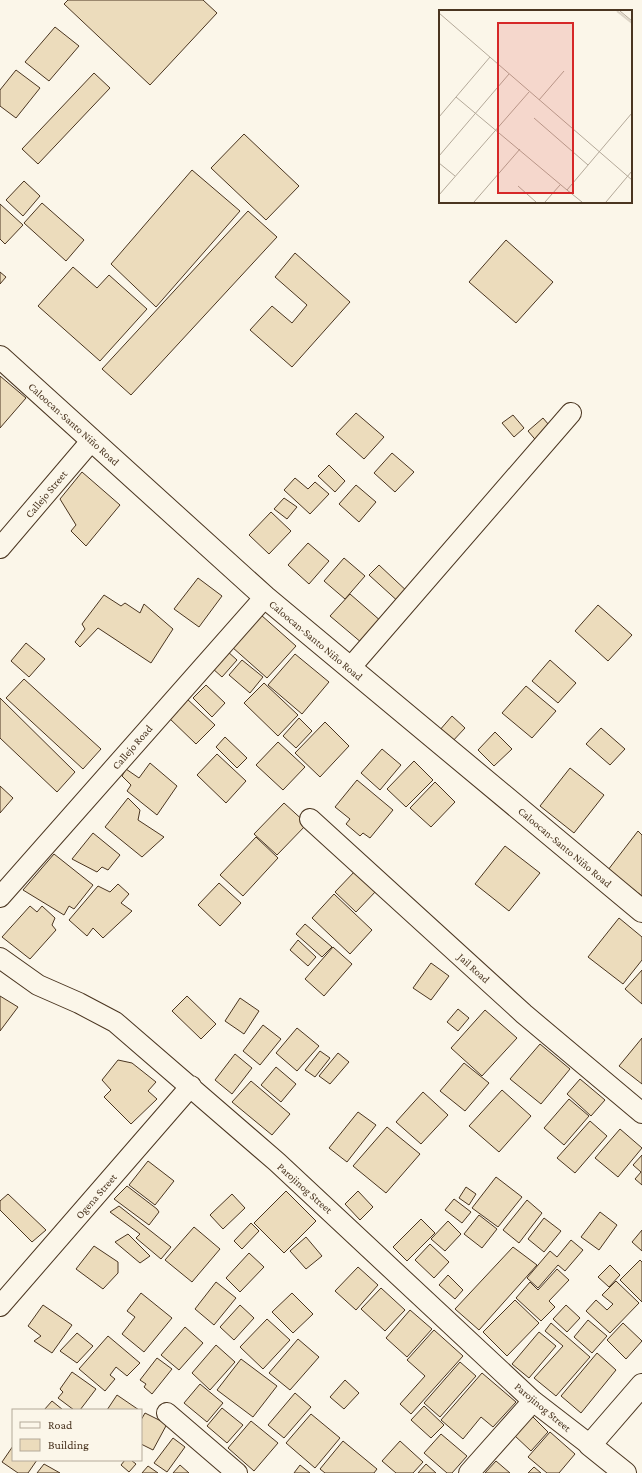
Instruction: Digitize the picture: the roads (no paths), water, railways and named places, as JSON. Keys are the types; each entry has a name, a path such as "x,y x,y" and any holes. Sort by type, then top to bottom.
{"street":[{"name":"Caloocan-Santo Niño Road","path":"0,357 265,597 642,911"},
{"path":"350,668 571,413"},
{"name":"Callejo Street","path":"0,548 92,440"},
{"name":"Callejo Road","path":"0,897 265,597"},
{"name":"Jail Road","path":"310,819 524,1014 642,1114"},
{"name":"Parojinog Street","path":"0,958 38,985 79,1003 115,1022 191,1086 378,1254 533,1401 590,1445"},
{"name":"Ogena Street","path":"0,1306 191,1086"},
{"path":"625,1473 590,1445 642,1385"},
{"path":"469,1473 533,1401"},
{"path":"167,1412 237,1473"}]}
